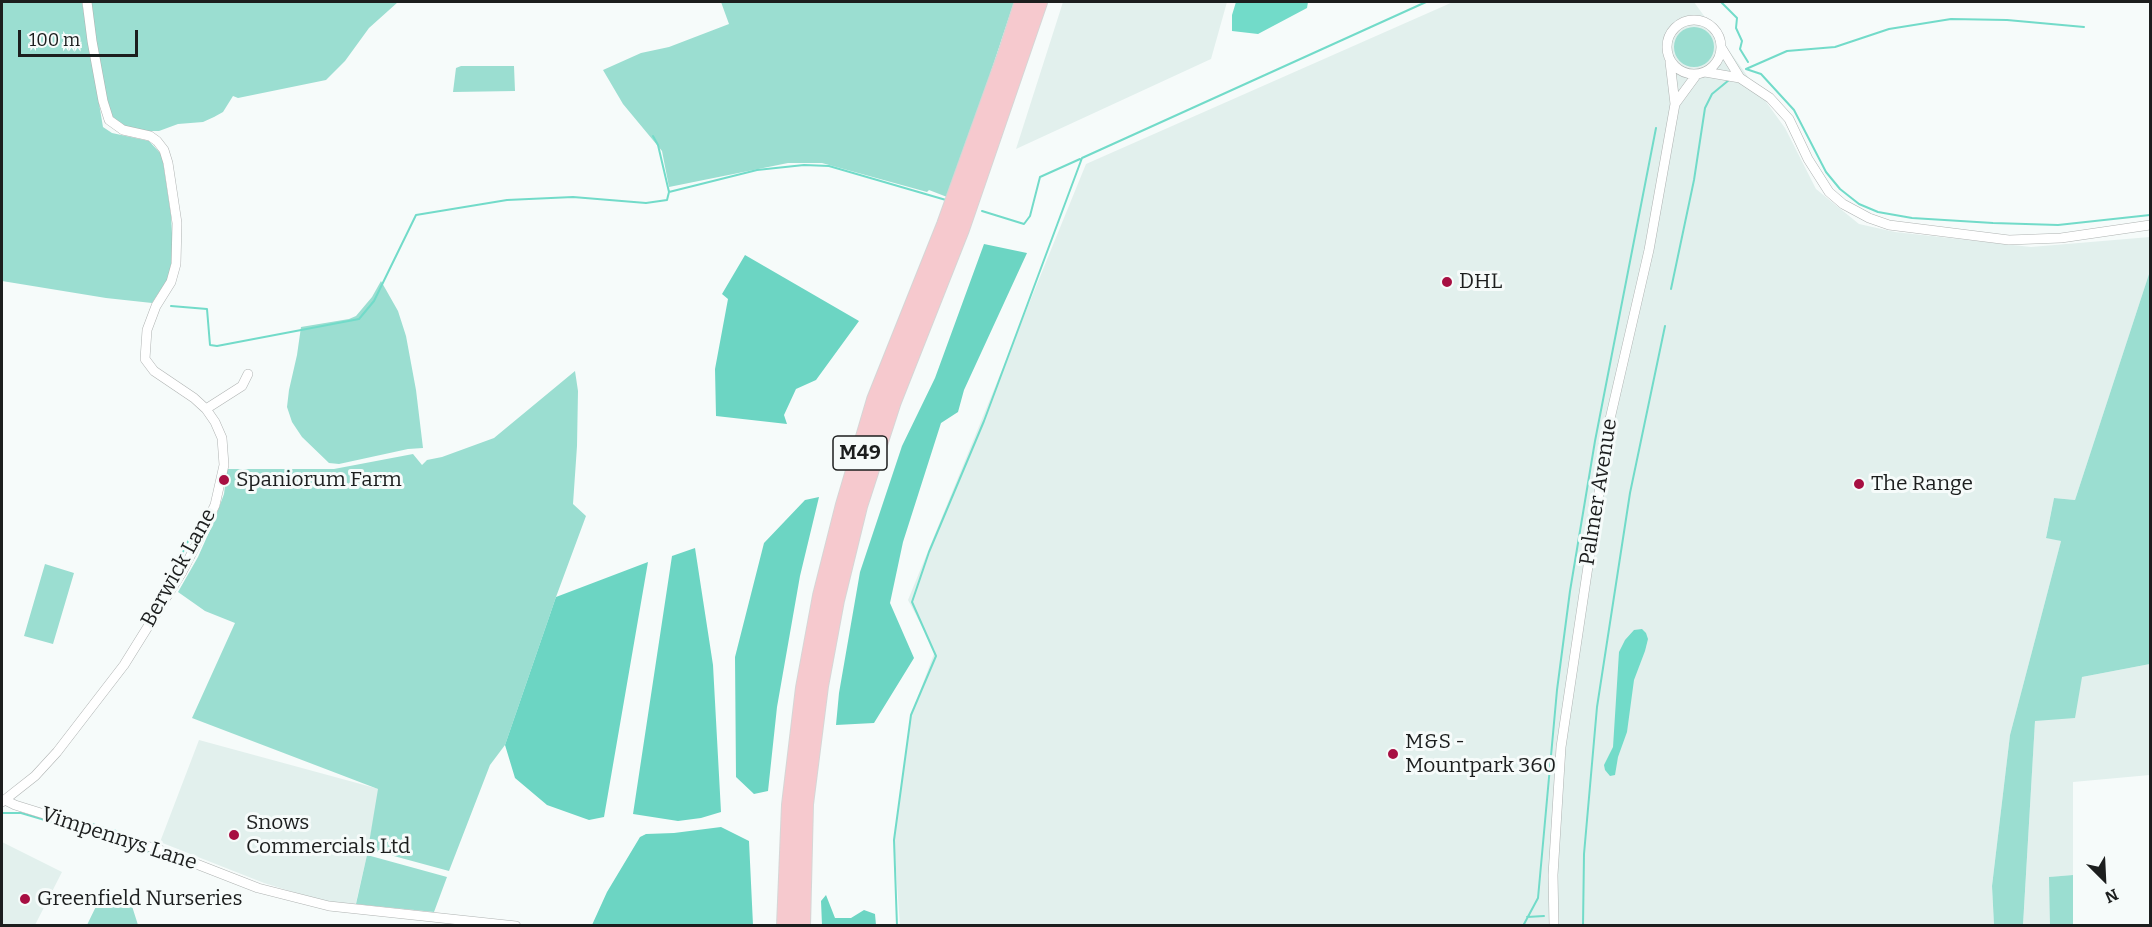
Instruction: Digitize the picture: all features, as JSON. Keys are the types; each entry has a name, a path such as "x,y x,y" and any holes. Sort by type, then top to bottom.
{"highway":[{"name":"M49","path":"786,926 791,805 805,688 822,596 842,516 876,400 946,225 1024,2"},
{"name":"M49","path":"801,926 804,804 819,686 858,506 892,401 960,229 1038,2"}],"street":[{"name":"Berwick Lane","path":"3,801 35,776 57,752 124,665 182,572 198,541 215,505 224,465 222,438 206,409 154,371 145,358 147,330 156,306 171,282 176,264 177,223 168,164 164,150 157,141 150,136 123,130 109,120 99,81 87,2"},
{"path":"1676,104 1667,52 1668,37 1676,25 1686,20 1704,21 1718,34 1721,46 1740,78 1781,108 1789,119 1808,159 1830,192 1843,204 1869,218 1900,226 2009,240 2061,238 2151,225"},
{"path":"1701,73 1716,62 1721,46"},
{"path":"1669,59 1682,72 1740,78"},
{"name":"Palmer Avenue","path":"1553,925 1553,875 1561,747 1578,621 1610,419 1649,250 1676,104 1701,73"},
{"path":"206,409 242,387 248,374"},
{"name":"Vimpennys Lane","path":"3,801 163,851 258,888 329,906 516,926"}],"shaded area":[{"path":"2,2 82,2 103,127 112,133 149,141 162,155 171,215 173,252 169,277 152,303 2,281"},
{"path":"90,2 398,2 369,28 345,61 326,80 238,98 233,96 223,112 203,122 178,124 159,131 146,131 125,127 114,120 107,108"},
{"path":"721,2 1014,2 947,197 929,190 927,192 822,163 788,163 669,187 662,151 623,104 603,70 641,53 669,47 729,24"},
{"path":"1063,2 1227,2 1211,59 1016,149"},
{"path":"1236,2 1308,2 1307,8 1258,34 1232,31 1232,15"},
{"path":"1453,2 1694,2 1785,128 1816,189 1859,224 1895,232 2031,247 2150,237 2150,271 2075,500 2054,498 2046,537 2061,541 2010,735 1992,886 1994,925 900,926 894,840 911,715 935,651 908,600 1086,164"},
{"path":"1694,27 1708,33 1714,47 1708,61 1694,67 1680,61 1674,47 1680,33"},
{"path":"461,66 514,66 515,91 453,92 456,68"},
{"path":"984,244 1027,253 964,390 958,412 941,423 903,542 890,603 914,658 874,723 836,725 839,693 860,572 902,446 935,378"},
{"path":"745,255 859,321 816,380 796,389 784,415 787,424 716,416 715,369 728,299 722,294"},
{"path":"2150,271 2150,664 2082,677 2075,718 2035,721 2023,925 1994,925 1992,886 2010,735 2061,541 2046,538 2054,498 2075,500"},
{"path":"381,281 398,311 406,336 423,448 408,449 339,464 329,463 302,437 292,422 287,407 301,327 356,316 372,297"},
{"path":"575,371 578,391 573,504 586,516 505,745 490,765 449,871 368,849 378,789 192,718 235,623 205,611 178,592 198,557 214,521 224,494 227,469 334,469 413,454 422,465 427,460 442,457 494,438"},
{"path":"819,497 800,576 777,707 768,791 754,794 736,777 735,657 764,543 805,500"},
{"path":"695,548 713,665 721,812 678,821 633,814 672,556"},
{"path":"648,562 604,817 589,820 547,805 515,778 505,745 556,597"},
{"path":"45,564 74,573 53,644 24,636"},
{"path":"1642,629 1648,639 1634,680 1627,732 1618,757 1615,775 1610,776 1604,765 1613,747 1619,652 1625,640 1634,630"},
{"path":"2150,664 2150,775 2073,782 2073,875 2050,877 2050,925 2023,926 2035,720 2082,677"},
{"path":"199,740 379,789 355,907 322,901 264,883 160,842"},
{"path":"721,827 749,841 753,925 592,925 607,892 640,837 646,834"},
{"name":"Greenfield Nurseries","path":"2,842 62,872 35,925 2,925"},
{"path":"367,855 447,877 434,912 356,904"},
{"path":"2073,875 2073,925 2050,925 2049,877"},
{"path":"104,890 131,903 138,925 87,925"},
{"path":"826,895 835,918 851,918 864,910 875,914 876,925 822,925 821,901"}],"waterway":[{"path":"897,926 894,840 911,715 936,656 912,602 929,552 984,421 1082,158 1426,2"},
{"path":"1721,2 1737,18 1736,28 1742,41 1740,49 1748,62"},
{"path":"1746,69 1787,51 1835,47 1889,29 1951,19 2007,20 2084,27"},
{"path":"1746,69 1761,74 1794,110 1826,172 1840,189 1859,204 1878,212 1912,218 2058,225 2150,215"},
{"path":"1671,289 1694,180 1705,108 1712,94 1729,80"},
{"path":"1523,926 1538,898 1557,690 1570,591 1595,441 1656,128"},
{"path":"171,306 207,309 210,345 217,346 359,319 374,301 416,215 507,200 573,197 646,203 667,200 669,192 658,145 653,136"},
{"path":"982,211 1024,224 1030,216 1040,177 1080,159"},
{"path":"669,192 757,170 804,165 829,166 946,200"},
{"path":"1583,926 1584,854 1597,707 1630,493 1665,326"},
{"path":"169,581 189,539"},
{"path":"2,813 21,813 99,836"},
{"path":"64,816 116,831"},
{"path":"141,849 167,858"},
{"path":"1527,917 1544,916"}],"place":[{"name":"DHL","path":"1447,282"},
{"name":"Spaniorum Farm","path":"224,480"},
{"name":"The Range","path":"1859,484"},
{"name":"M&S - Mountpark 360","path":"1393,754"},
{"name":"Snows Commercials Ltd","path":"234,835"},
{"name":"Greenfield Nurseries","path":"25,899"}]}
